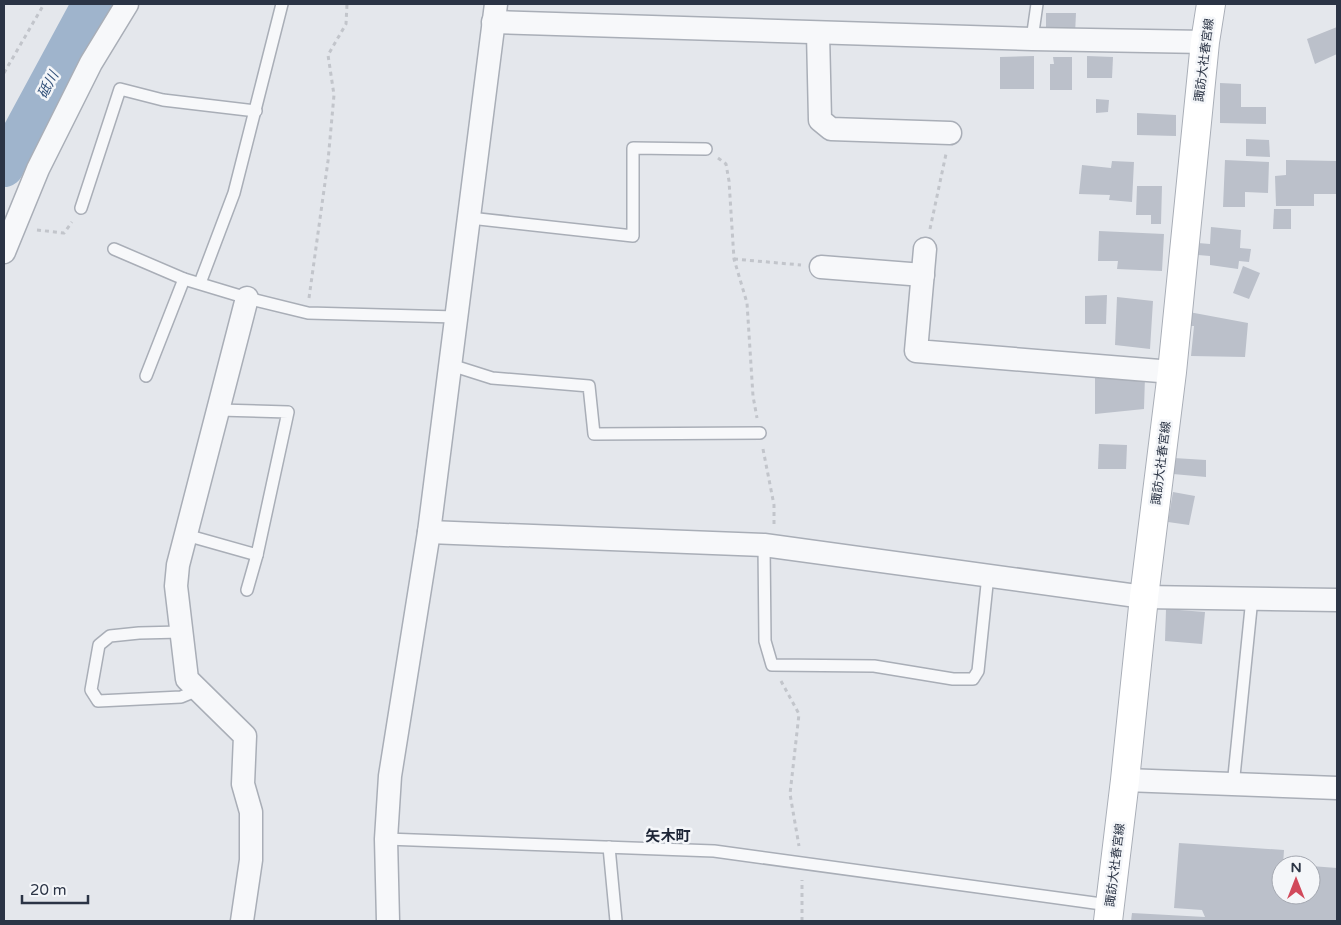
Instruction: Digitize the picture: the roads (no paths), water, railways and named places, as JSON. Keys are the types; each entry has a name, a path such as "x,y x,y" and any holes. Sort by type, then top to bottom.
{"main road":[{"name":"諏訪大社春宮線","path":"1109,913 1144,597 1172,372 1205,42 1211,4"}],"street":[{"path":"4,252 38,169 91,63 127,4"},
{"path":"388,921 386,839 390,776 428,532 451,365 494,13 818,33 1205,42"},
{"path":"818,33 820,120 831,129 950,133"},
{"path":"925,250 916,351 1172,372"},
{"path":"821,267 923,275"},
{"path":"242,921 251,860 251,812 242,784 245,736 186,679 176,586 178,565 247,298"},
{"path":"428,532 769,545 1144,597 1337,600"},
{"path":"1125,780 1233,786 1337,788"}],"lane":[{"path":"200,283 234,193 282,4"},
{"path":"1032,39 1037,4"},
{"path":"81,208 120,89 163,100 256,111"},
{"path":"470,218 633,236 633,148 706,149"},
{"path":"114,250 184,279 247,298 308,313 456,317"},
{"path":"146,376 184,279"},
{"path":"451,365 492,378 589,386 594,434 760,433"},
{"path":"219,410 288,412 257,555 247,590"},
{"path":"186,535 257,555"},
{"path":"769,545 764,641 772,665 874,666 954,679 973,679 978,671 988,575"},
{"path":"1233,786 1252,598"},
{"path":"182,632 110,636 99,645 91,690 98,701 182,697 198,690"},
{"path":"386,839 714,851 802,862 1109,913"},
{"path":"609,847 616,921"}],"waterway":[{"name":"砥川","path":"4,167 92,4"}],"district":[{"name":"矢木町","path":"668,836"}]}
